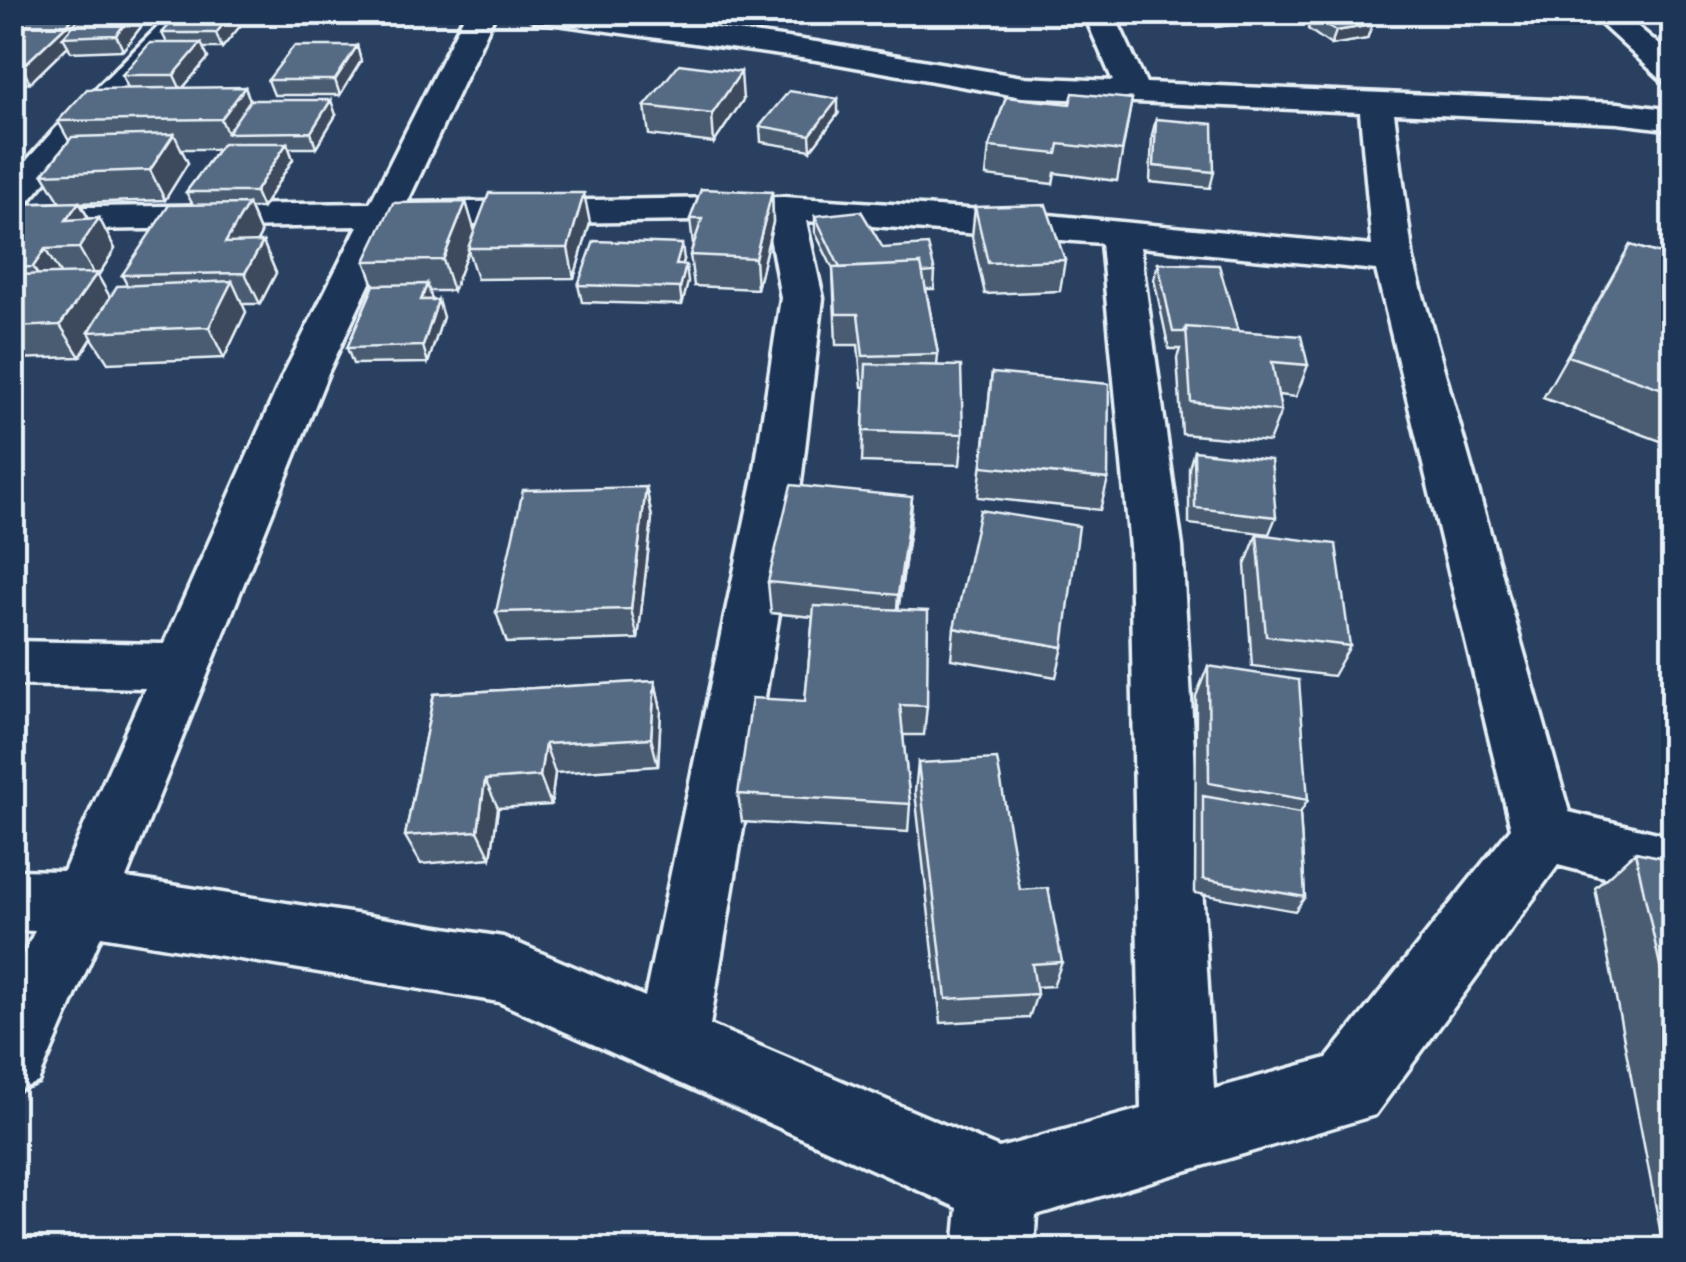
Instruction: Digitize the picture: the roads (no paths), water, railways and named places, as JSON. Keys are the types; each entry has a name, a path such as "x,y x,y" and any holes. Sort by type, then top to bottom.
{"street":[{"path":"12,200 64,138 190,12"},
{"path":"12,1056 83,902 306,373 481,12"},
{"path":"536,12 816,51 1022,88 1618,113 1674,120"},
{"path":"1098,12 1134,92"},
{"path":"1602,12 1674,74"},
{"path":"1376,102 1393,260 1544,834"},
{"path":"671,1044 777,482 802,298 784,208"},
{"path":"12,220 784,208 1119,232 1393,260"},
{"path":"1119,232 1156,547 1179,1136"},
{"path":"12,663 182,666"},
{"path":"12,900 83,902 503,970 671,1044 996,1218 1179,1136 1350,1089 1544,834"},
{"path":"1544,834 1674,866"}]}
